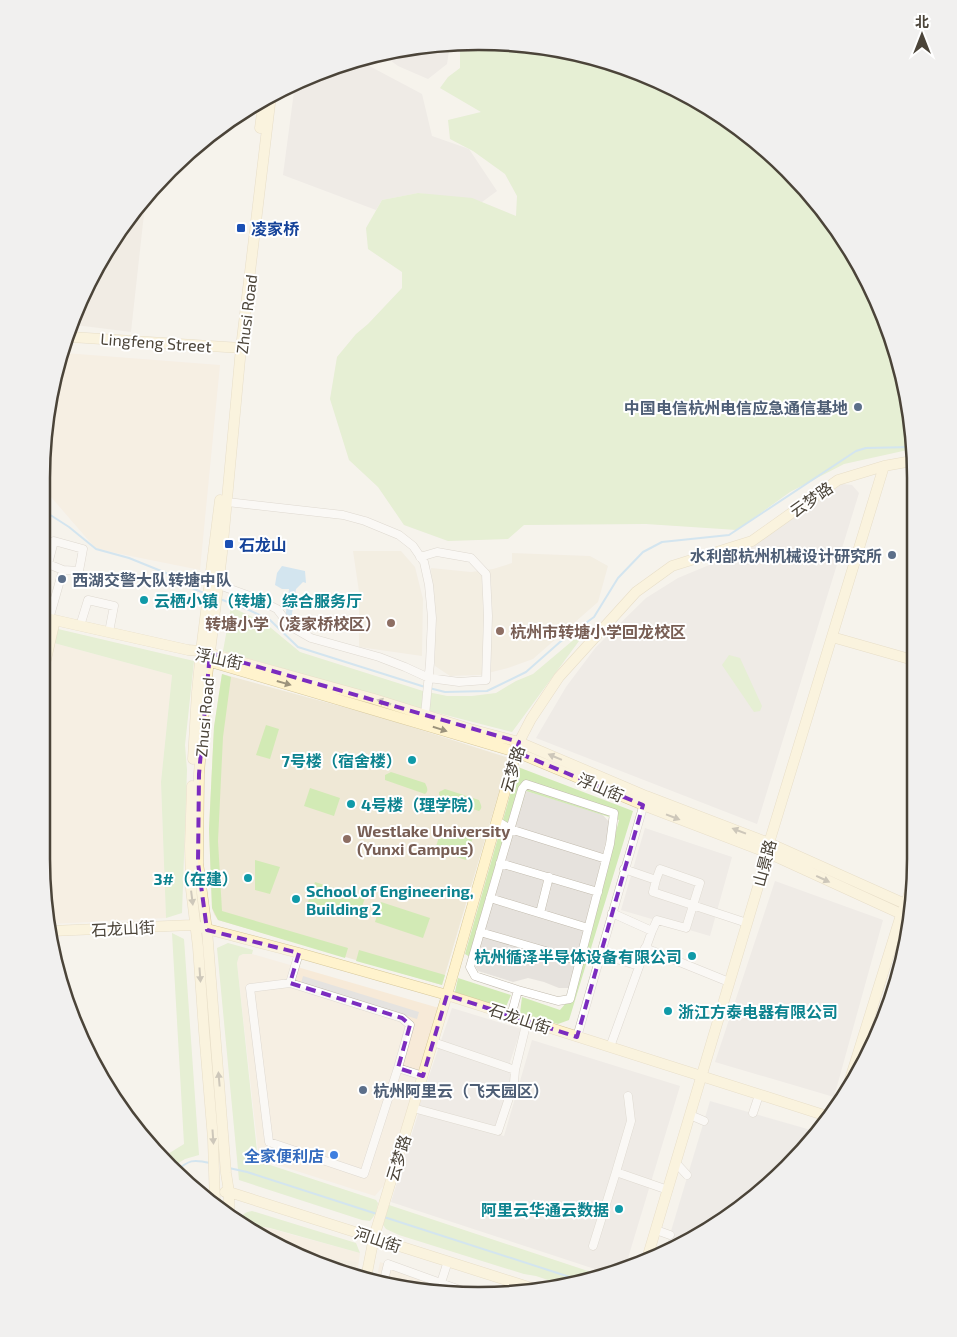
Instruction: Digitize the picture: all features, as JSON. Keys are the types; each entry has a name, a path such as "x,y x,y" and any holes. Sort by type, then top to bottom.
{"street":[{"name":"Zhusi Road","path":"238,347 270,104"},
{"name":"Zhusi Road","path":"215,1196 213,1139 191,889 190,846 193,759 224,501 263,108"},
{"name":"Lingfeng Street","path":"74,337 238,347"},
{"name":"云梦路","path":"367,1272 374,1238 447,995 517,747 531,719 559,677 636,592 672,566 752,541 838,480 884,466 906,462"},
{"name":"山景路","path":"652,1250 768,848 884,466"},
{"name":"Zhusi Road","path":"213,597 219,585 224,501"},
{"path":"224,501 343,515 365,520 399,535 413,546 424,562 429,585 432,618 425,714"},
{"path":"50,556 54,541 83,549 78,571 63,570 50,565"},
{"path":"219,585 277,609 290,626 311,638 379,657 405,667 428,685 486,680 488,616 486,574 471,558 437,552 420,557"},
{"path":"50,612 63,570"},
{"path":"80,626 88,600 114,606 109,632"},
{"name":"浮山街","path":"50,618 188,650 517,747"},
{"path":"832,637 907,658"},
{"name":"Zhusi Road","path":"205,656 199,774 198,862 207,930 230,1207"},
{"name":"浮山街","path":"205,656 374,699 425,714 517,747 644,800 904,903"},
{"path":"526,784 614,813 610,844 570,999 558,1001 518,990 475,976 470,967 510,829 522,789 526,784"},
{"path":"577,1037 644,800"},
{"path":"497,821 510,829 606,859"},
{"name":"浮山街","path":"768,848 903,916"},
{"path":"500,862 598,892"},
{"path":"624,869 656,880"},
{"path":"610,1048 645,948 657,920 686,928 694,906 700,883 660,869 653,892 694,906 747,923"},
{"path":"540,914 549,877"},
{"path":"490,898 588,928"},
{"path":"612,913 652,931"},
{"name":"石龙山街","path":"56,931 192,925 447,995 822,1114"},
{"path":"857,1060 901,929"},
{"path":"480,932 580,960"},
{"path":"645,948 729,982"},
{"path":"290,983 299,953"},
{"path":"600,954 639,966"},
{"path":"290,983 402,1018 410,1025 364,1174 269,1142 250,988 290,983"},
{"path":"511,1016 518,990"},
{"path":"413,1108 498,1132 514,1084 515,1070 527,1021"},
{"path":"433,1042 515,1070"},
{"path":"398,1068 423,1076"},
{"path":"753,1113 759,1095"},
{"path":"593,1246 631,1121 628,1096"},
{"path":"690,1115 704,1120"},
{"path":"676,1163 688,1175"},
{"path":"616,1172 668,1190"},
{"name":"河山街","path":"215,1192 229,1192 521,1284"},
{"path":"656,1230 670,1235"},
{"path":"440,1285 448,1261"},
{"path":"385,1276 388,1264 436,1284"}],"highlighted area":[{"path":"210,653 519,742 516,752 643,805 577,1037 447,995 423,1076 398,1068 410,1025 402,1018 290,983 299,953 207,930 198,863 199,774"}],"shaded area":[{"path":"449,51 447,64 428,79 398,66 389,59"},
{"path":"368,65 422,94 432,136 469,149 497,191 482,202 418,193 382,200 376,210 283,175 294,92 341,73"},
{"path":"144,211 131,332 79,325 107,264 122,240"},
{"path":"69,353 220,365 200,570 96,549 51,497 51,450 54,423 58,395"},
{"path":"842,484 852,485 859,493 757,824 536,738 566,687 596,647 646,598 678,578 738,555"},
{"name":"转塘小学（凌家桥校区）","path":"353,551 401,551 415,567 423,599 422,656 359,647 359,592"},
{"name":"杭州市转塘小学回龙校区","path":"512,553 590,556 608,566 598,602 533,659 480,675 450,676 435,666 431,568 471,572 493,569 512,563"},
{"path":"54,643 172,675 161,782 166,918 55,924 50,858 50,662"},
{"name":"Westlake University (Yunxi Campus)","path":"222,674 380,717 509,758 442,985 218,920 212,908 209,829 214,727"},
{"path":"526,791 602,814 610,823 571,988 559,988 528,978 513,982 478,971 474,964"},
{"path":"645,828 732,857 710,936 621,910"},
{"path":"775,881 883,920 834,1097 715,1062"},
{"name":"杭州阿里云（飞天园区）","path":"252,954 439,1008 385,1184 375,1196 259,1159 237,963 239,956"},
{"path":"303,976 419,1012 417,1019 301,983"},
{"path":"452,1008 521,1029 509,1065 514,1083 498,1131 419,1106"},
{"path":"532,1040 680,1086 628,1260 597,1270 391,1202 419,1111 504,1136"},
{"path":"710,1101 810,1130 761,1181 717,1215 667,1243"},
{"path":"264,1227 360,1253 358,1269 315,1254 261,1228"},
{"path":"325,1258 357,1262 356,1268"},
{"path":"380,1262 454,1286 395,1279 377,1274"}],"green space":[{"path":"478,50 534,54 562,58 589,65 642,83 693,107 717,122 761,156 801,196 835,240 863,289 884,341 892,368 899,395 906,450 844,464 790,492 737,530 646,524 524,525 508,539 448,541 404,525 378,487 349,460 330,399 337,357 356,334 402,288 402,272 368,249 366,228 382,200 418,193 472,198 516,216 517,196 505,174 473,151 450,139 448,120 481,112 440,88 448,77 460,68 460,51"},
{"path":"231,607 265,623 300,652 423,691 447,696 472,696 496,693 516,681 533,674 590,626 512,732 430,711 223,651"},
{"path":"58,629 194,661 185,745 187,770 182,913 166,918 161,782 172,675 54,643"},
{"path":"729,655 740,658 762,706 760,711 754,712 722,665"},
{"path":"222,674 231,677 223,737 218,841 222,911 348,948 345,958 218,920 212,908 209,829 214,727"},
{"path":"266,725 279,729 270,759 256,755"},
{"path":"518,767 633,811 569,1020 558,1024 520,1013 522,997 560,1010 572,996 619,820 526,791 475,960 465,954"},
{"path":"391,772 425,783 427,792 425,794 385,780 385,775"},
{"path":"310,788 340,798 334,816 304,806"},
{"path":"445,789 479,800 481,809 479,811 439,798 439,792"},
{"path":"442,827 473,837 466,860 435,850"},
{"path":"255,860 280,867 270,894 255,890"},
{"path":"315,882 365,898 358,918 308,902"},
{"path":"381,902 430,918 423,938 375,922"},
{"path":"172,933 184,939 199,1155 178,1163 169,1154 184,1144"},
{"path":"228,943 253,950 252,954 239,956 237,963 258,1161 376,1200 378,1203 377,1208 370,1221 239,1180 217,948"},
{"path":"359,950 445,975 442,985 356,961"},
{"path":"458,978 511,995 505,1009 455,992"},
{"path":"389,1205 590,1272 550,1281 399,1235 386,1229 383,1225"},
{"path":"252,1211 356,1243 360,1253 270,1228 261,1228 242,1216"}],"water":[{"path":"282,566 305,571 306,583 303,582 296,589 290,626 285,620 289,589 282,589 275,585 277,573"}],"waterway":[{"path":"429,688 445,692 487,691 526,672 560,642 594,617 618,578 643,552 662,542 729,535 856,451 866,448 906,447"},
{"path":"50,515 69,527 96,549 129,558 166,573 204,593"},
{"path":"220,599 270,620 298,647 425,687"},
{"path":"182,1167 192,1161 210,1163"},
{"path":"229,1168 247,1172 377,1214"},
{"path":"384,1217 570,1277"}],"place":[{"name":"凌家桥","path":"241,228"},
{"name":"中国电信杭州电信应急通信基地","path":"858,407"},
{"name":"石龙山","path":"229,544"},
{"name":"水利部杭州机械设计研究所","path":"892,555"},
{"name":"西湖交警大队转塘中队","path":"62,579"},
{"name":"云栖小镇（转塘）综合服务厅","path":"144,600"},
{"name":"转塘小学（凌家桥校区）","path":"391,623"},
{"name":"杭州市转塘小学回龙校区","path":"500,631"},
{"name":"7号楼（宿舍楼）","path":"412,760"},
{"name":"4号楼（理学院）","path":"351,804"},
{"name":"Westlake University (Yunxi Campus)","path":"347,839"},
{"name":"3#（在建）","path":"248,878"},
{"name":"School of Engineering, Building 2","path":"296,899"},
{"name":"杭州循泽半导体设备有限公司","path":"692,956"},
{"name":"浙江方泰电器有限公司","path":"668,1011"},
{"name":"杭州阿里云（飞天园区）","path":"363,1090"},
{"name":"全家便利店","path":"334,1155"},
{"name":"阿里云华通云数据","path":"619,1209"}]}
